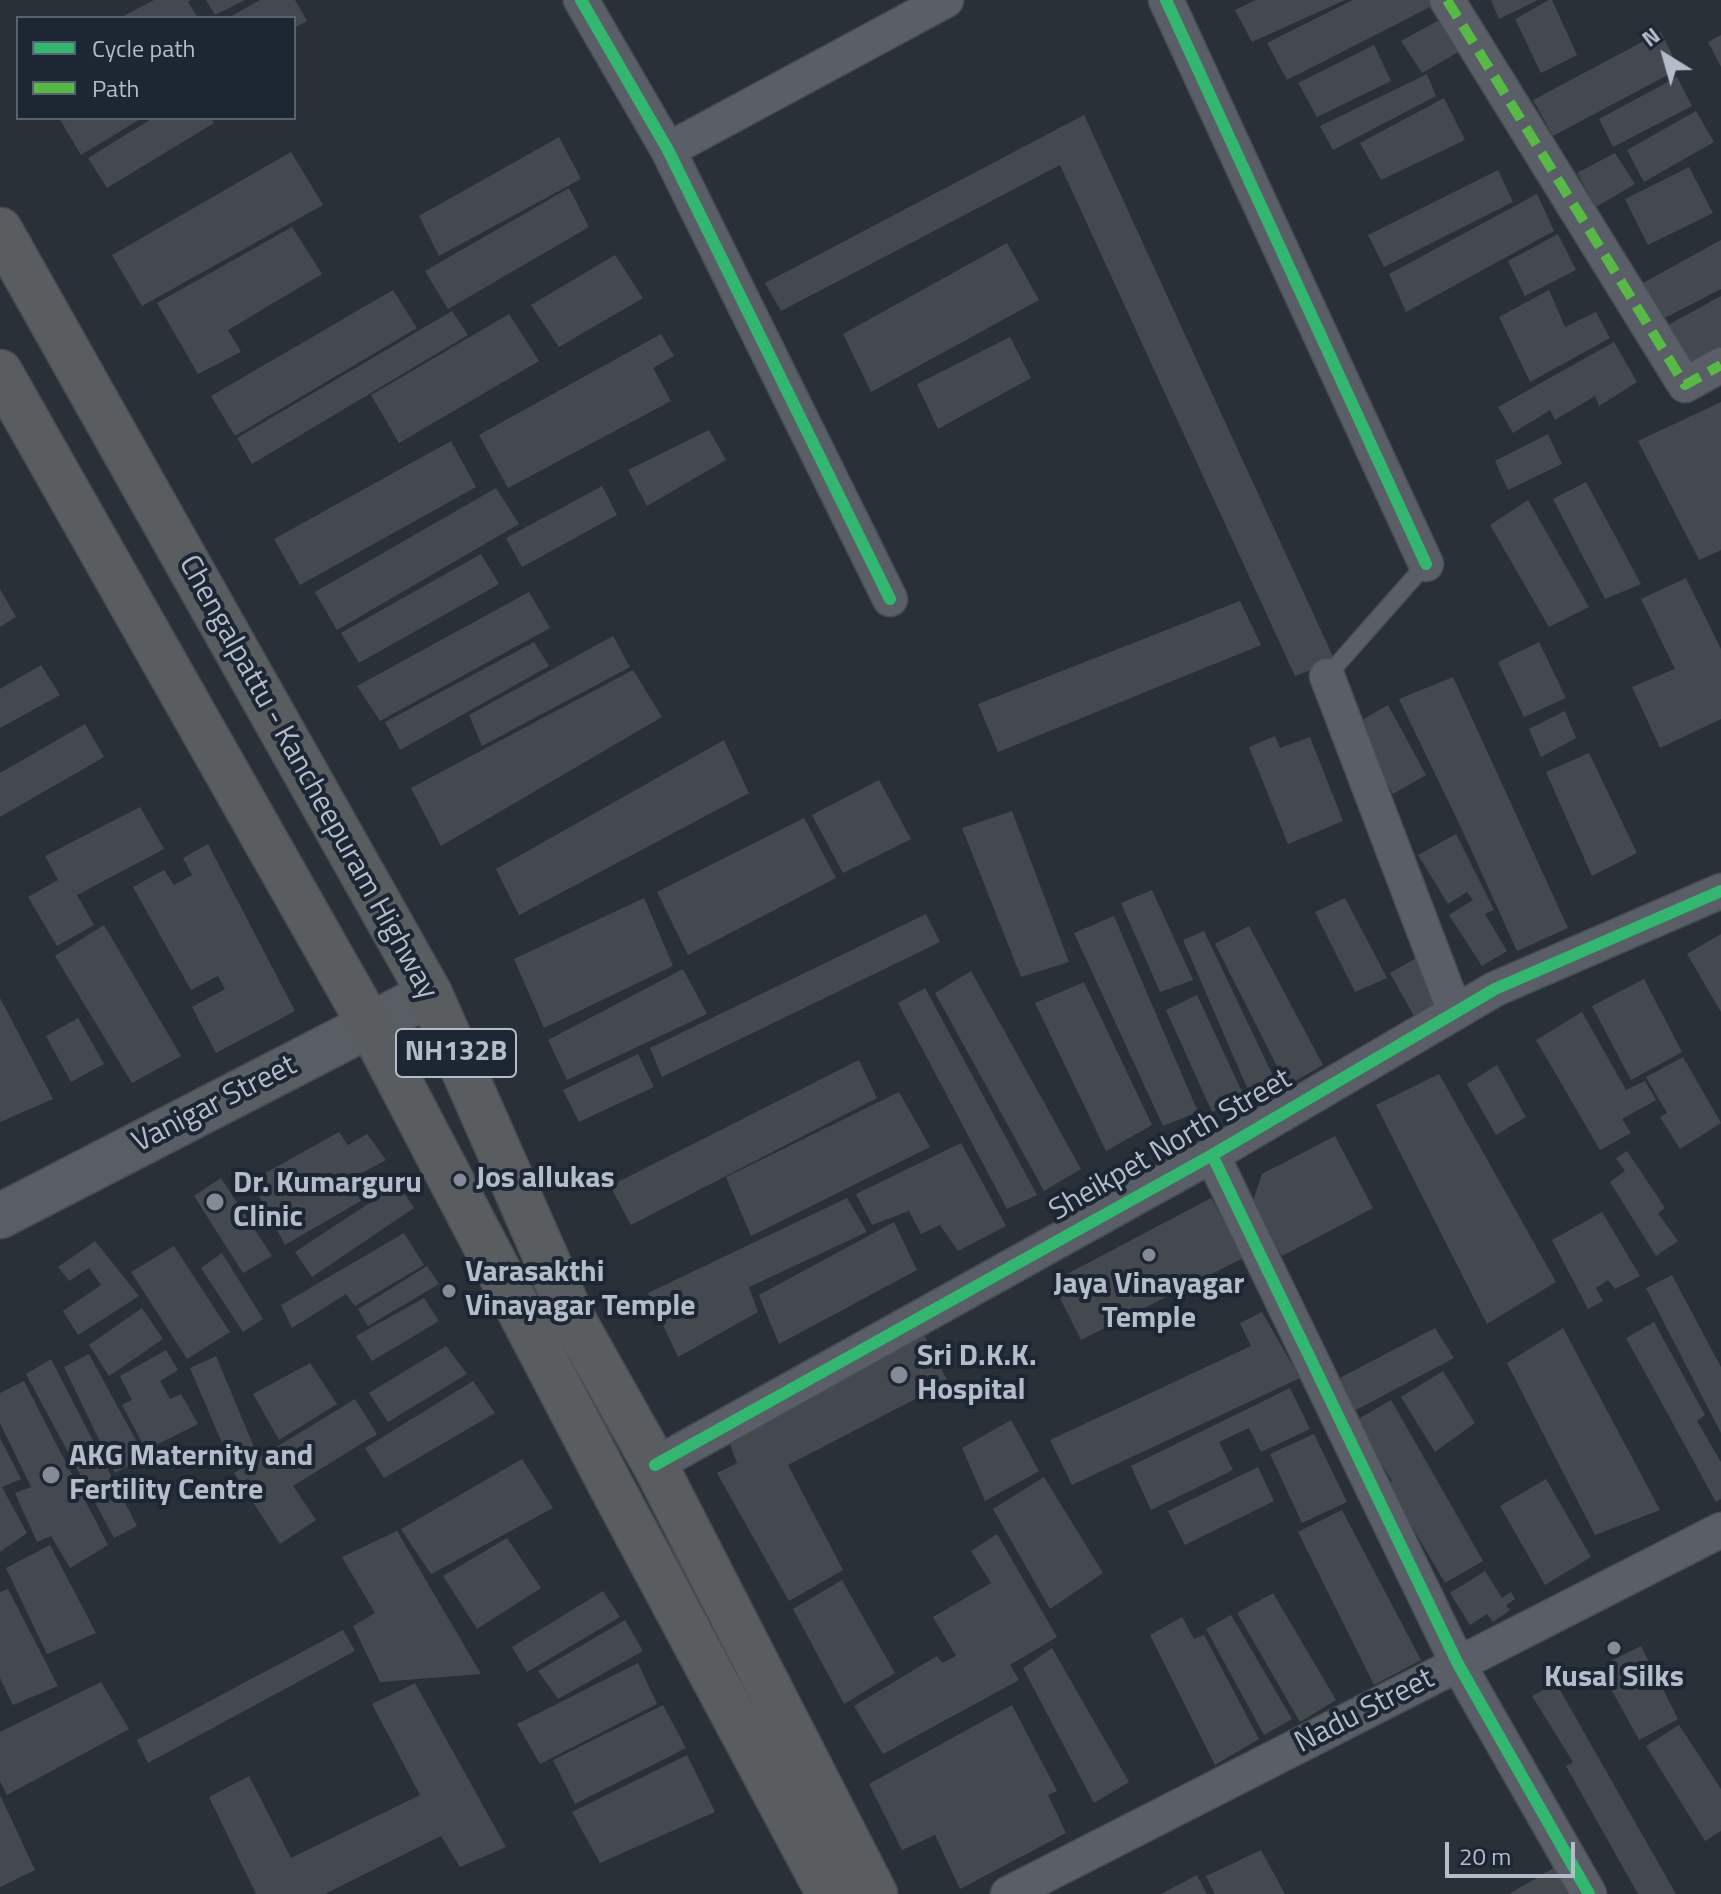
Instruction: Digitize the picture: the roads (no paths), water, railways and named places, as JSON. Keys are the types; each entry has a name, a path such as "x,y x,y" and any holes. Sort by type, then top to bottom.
{"highway":[{"name":"Chengalpattu - Kancheepuram Highway","path":"0,230 430,994 573,1319 655,1465 875,1894"},
{"path":"0,372 370,1025 829,1894"}],"main road":[{"name":"Vanigar Street","path":"0,1216 430,994"}],"street":[{"path":"581,0 668,150 890,599"},
{"path":"668,150 946,0"},
{"path":"1166,0 1426,564"},
{"path":"1447,0 1685,385 1721,365"},
{"path":"1327,676 1455,1012"},
{"name":"Sheikpet North Street","path":"655,1465 1212,1155 1495,989 1721,891"},
{"path":"1212,1155 1458,1664 1589,1894"},
{"name":"Nadu Street","path":"1008,1894 1721,1530"}],"lane":[{"path":"1327,676 1426,564"}],"place":[{"name":"Jos allukas","path":"460,1180"},
{"name":"Dr. Kumarguru Clinic","path":"215,1202"},
{"name":"Jaya Vinayagar Temple","path":"1149,1255"},
{"name":"Varasakthi Vinayagar Temple","path":"449,1291"},
{"name":"Sri D.K.K. Hospital","path":"899,1375"},
{"name":"AKG Maternity and Fertility Centre","path":"51,1475"},
{"name":"Kusal Silks","path":"1614,1648"}]}
